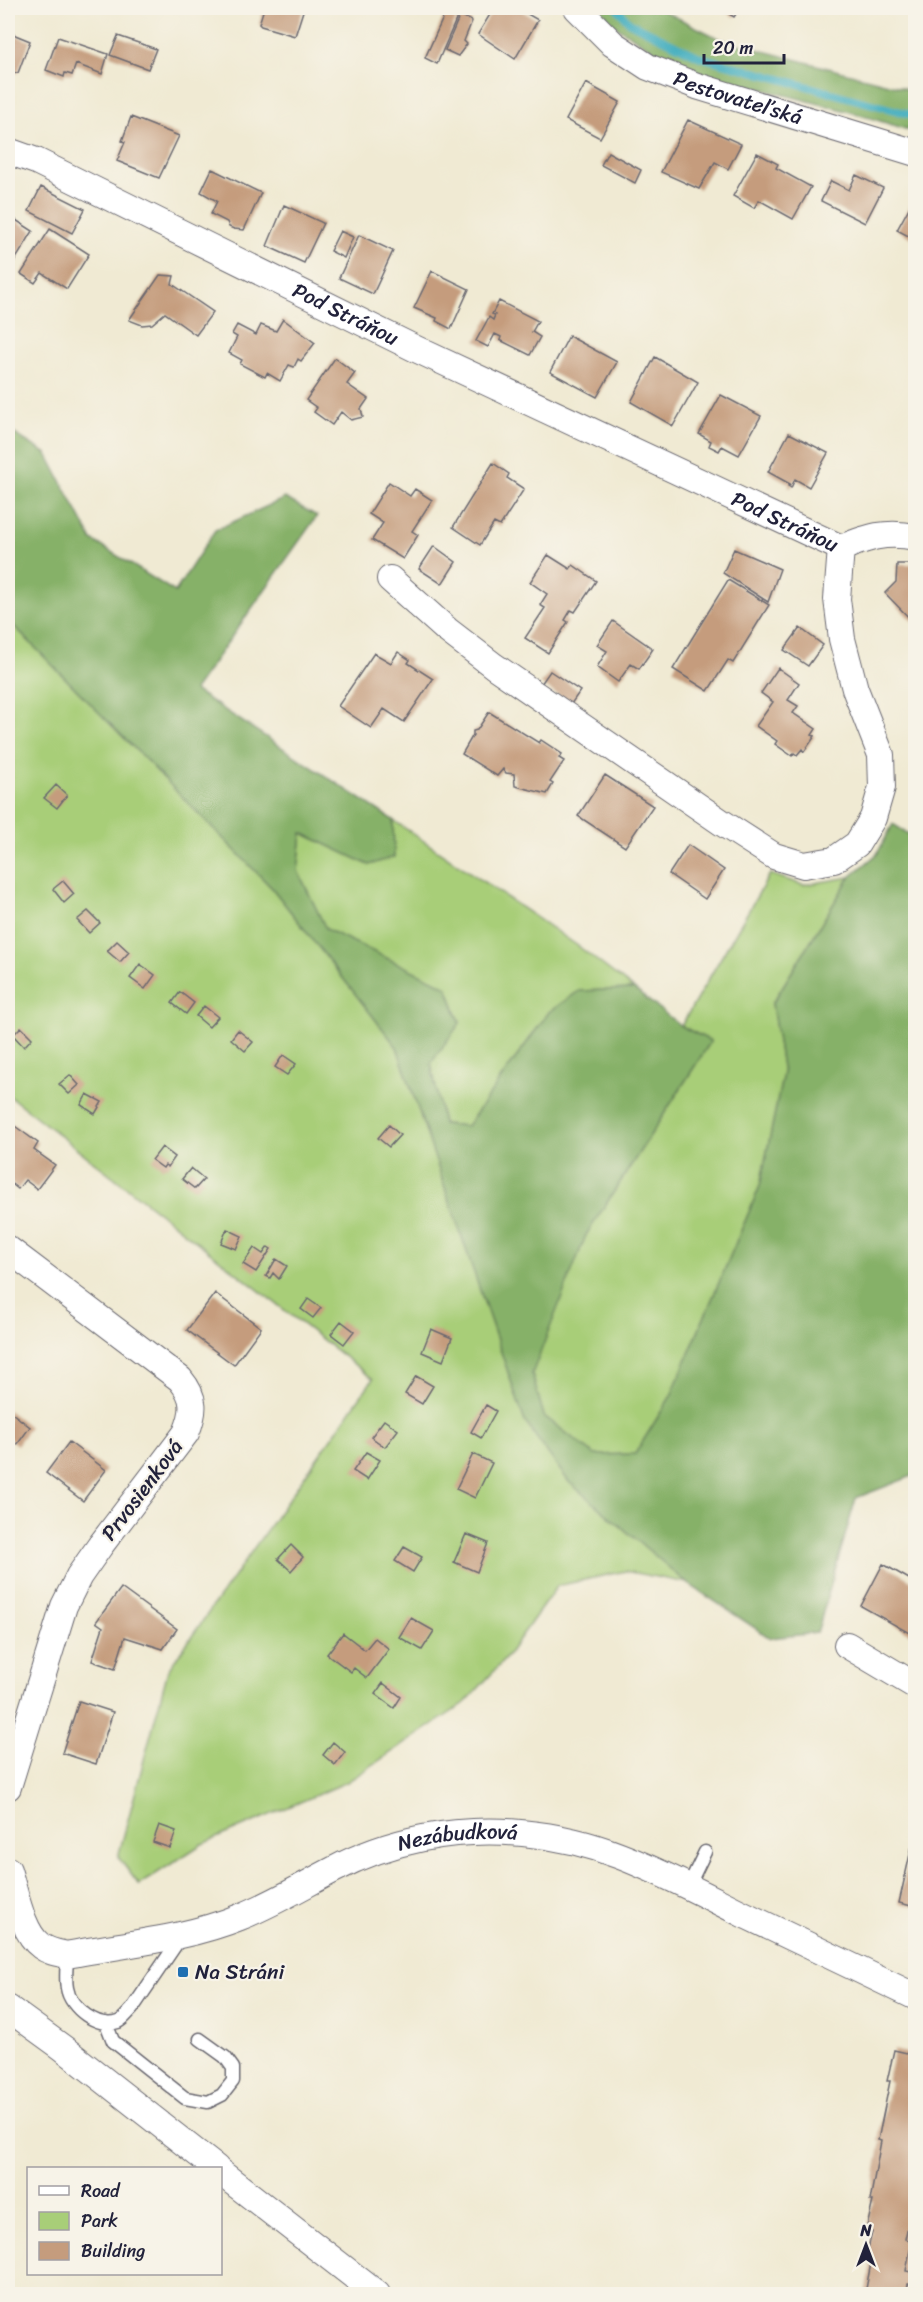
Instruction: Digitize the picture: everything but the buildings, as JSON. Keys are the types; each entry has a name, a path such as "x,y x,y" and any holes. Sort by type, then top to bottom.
{"street":[{"name":"Pestovateľská","path":"577,8 613,44 648,67 697,86 915,153"},
{"name":"Pod Stráňou","path":"8,151 36,161 416,349 841,548 837,599 842,639 855,689 881,755 882,787 873,818 857,843 834,860 804,865 774,856 494,666 447,630 390,579"},
{"path":"841,548 869,537 894,533 915,537"},
{"name":"Prvosienková","path":"8,1787 64,1606 79,1576 100,1546 186,1433 193,1404 190,1390 180,1379 12,1262"},
{"path":"847,1645 915,1686"},
{"name":"Nezábudková","path":"8,1870 31,1937 40,1946 52,1952 67,1955 183,1934 238,1918 282,1898 335,1869 377,1851 423,1838 471,1832 514,1833 569,1840 620,1856 915,1997"},
{"path":"8,2008 63,2048 213,2167"},
{"path":"222,2174 377,2295"}],"lane":[{"path":"688,1887 705,1852"},
{"path":"106,2024 122,2019 132,2009 183,1934"},
{"path":"67,1955 67,1989 72,2001 88,2015 106,2024 113,2041 185,2098 208,2102 222,2095 233,2081 233,2068 225,2057 200,2039"}],"green space":[{"path":"600,8 658,8 722,40 915,91 915,132 854,113 682,68 615,26"},
{"path":"8,430 47,454 92,540 175,592 215,530 285,498 317,516 194,690 393,820 394,857 369,865 302,833 298,871 326,929 447,987 460,1023 431,1063 443,1124 467,1126 549,1012 579,991 634,989 681,1026 711,1041 586,1235 532,1374 544,1416 595,1455 635,1454 671,1396 760,1186 783,1073 772,1004 850,877 877,854 893,824 915,838 915,1475 856,1498 817,1633 770,1638 687,1583 569,1482 525,1422 397,1047 272,888 8,620"},
{"path":"8,620 272,888 397,1047 525,1422 569,1482 687,1583 625,1571 557,1586 505,1659 465,1703 347,1782 202,1844 139,1885 118,1857 168,1670 373,1379 8,1095"},
{"path":"393,820 578,946 634,989 579,991 549,1012 467,1126 443,1124 431,1063 460,1022 447,987 326,929 298,871 302,833 369,865 394,857"},
{"path":"770,874 803,885 850,877 772,1004 783,1073 760,1186 671,1396 635,1454 595,1455 544,1416 531,1374 586,1235 711,1041 681,1026"}],"waterway":[{"path":"617,8 629,22 700,57 916,116"}],"place":[{"name":"Na Stráni","path":"183,1972"}]}
